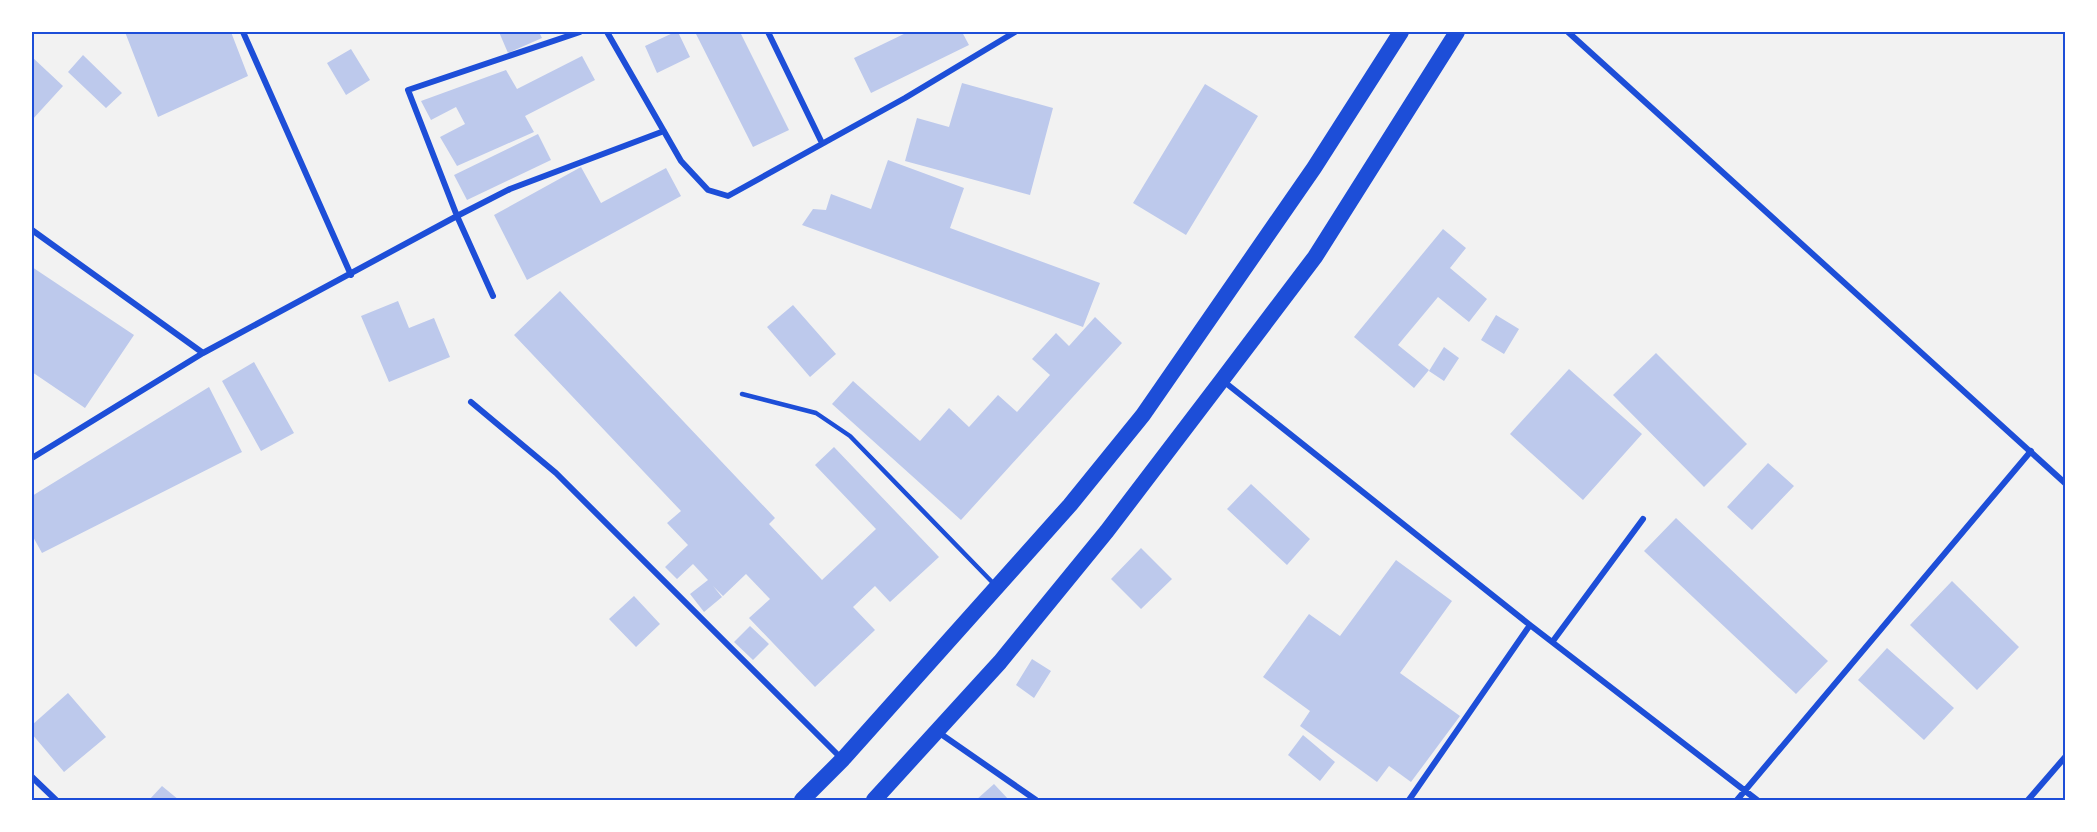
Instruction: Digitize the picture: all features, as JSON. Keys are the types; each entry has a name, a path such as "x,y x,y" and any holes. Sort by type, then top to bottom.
{"highway":[{"path":"802,801 843,759 1070,506 1149,405 1314,168 1401,32"},
{"path":"874,801 1000,662 1107,531 1222,380 1315,257 1457,32"}],"street":[{"path":"243,32 351,275"},
{"path":"493,296 457,216 408,90 580,32"},
{"path":"607,32 690,172 708,190 728,196 904,98 1016,32"},
{"path":"768,32 822,143"},
{"path":"998,32 1002,39"},
{"path":"1568,32 2066,484"},
{"path":"32,458 203,353 457,216 510,189 664,131"},
{"path":"32,230 203,353"},
{"path":"1222,380 1530,625 1757,801"},
{"path":"471,402 556,473 843,759"},
{"path":"1737,801 2031,452"},
{"path":"1553,641 1643,519"},
{"path":"1409,801 1530,625"},
{"path":"938,732 1036,801"},
{"path":"2028,801 2066,756"},
{"path":"32,777 57,801"}],"lane":[{"path":"742,394 816,413 850,436 996,586"}],"building":[{"path":"125,32 231,32 248,76 158,117"},
{"path":"499,32 539,32 542,38 508,53"},
{"path":"678,32 690,57 657,73 645,46"},
{"path":"695,32 740,32 789,130 753,147"},
{"path":"908,32 962,32 969,45 871,93 854,58"},
{"path":"351,49 370,80 346,95 327,63"},
{"path":"83,55 122,93 106,108 68,72"},
{"path":"582,56 595,80 525,116 534,132 457,166 440,137 465,124 456,107 431,120 421,101 506,70 517,89"},
{"path":"32,57 63,86 32,120"},
{"path":"962,83 1053,108 1030,195 905,161 917,118 949,127"},
{"path":"1205,84 1258,116 1186,235 1133,203"},
{"path":"538,134 551,160 467,200 454,175"},
{"path":"888,160 964,188 950,228 1100,283 1083,327 802,225 813,209 826,210 831,194 871,209"},
{"path":"581,167 601,203 666,168 681,196 527,280 494,215"},
{"path":"1443,229 1466,248 1450,268 1487,299 1469,322 1438,297 1398,345 1429,370 1414,388 1354,337"},
{"path":"32,267 134,335 85,408 32,372"},
{"path":"560,291 775,518 769,524 822,580 876,529 815,465 834,447 939,557 890,602 875,586 853,607 875,630 815,687 749,618 770,599 746,574 723,596 713,586 722,597 704,612 690,594 708,580 693,564 677,579 665,567 688,545 667,523 681,511 514,335"},
{"path":"398,301 409,328 434,318 450,357 389,382 361,316"},
{"path":"793,305 836,354 810,377 767,327"},
{"path":"1496,315 1519,329 1504,354 1481,340"},
{"path":"1095,317 1122,343 961,520 832,404 853,381 920,441 949,408 969,427 998,395 1017,412 1050,375 1032,359 1056,333 1069,346"},
{"path":"1444,347 1459,358 1444,381 1429,371"},
{"path":"1656,353 1747,444 1704,487 1613,395"},
{"path":"254,362 294,433 261,451 222,381"},
{"path":"1569,369 1642,434 1583,500 1510,434"},
{"path":"209,387 242,452 42,553 32,535 32,496"},
{"path":"1768,463 1794,486 1752,530 1727,507"},
{"path":"1251,484 1310,539 1287,565 1227,509"},
{"path":"1676,518 1828,661 1796,694 1644,551"},
{"path":"1141,548 1172,579 1141,609 1111,579"},
{"path":"1396,560 1452,601 1400,673 1460,716 1411,782 1389,766 1377,782 1300,726 1310,711 1263,677 1309,614 1340,636"},
{"path":"1952,581 2019,647 1977,690 1910,625"},
{"path":"634,596 660,624 636,647 609,619"},
{"path":"750,626 769,644 753,660 734,642"},
{"path":"1887,648 1954,708 1924,740 1858,680"},
{"path":"1032,659 1051,671 1034,698 1016,685"},
{"path":"68,693 106,737 64,772 32,734 32,725"},
{"path":"1303,735 1335,762 1320,781 1288,755"},
{"path":"994,784 1009,800 976,800"},
{"path":"162,786 179,800 149,800"}]}
